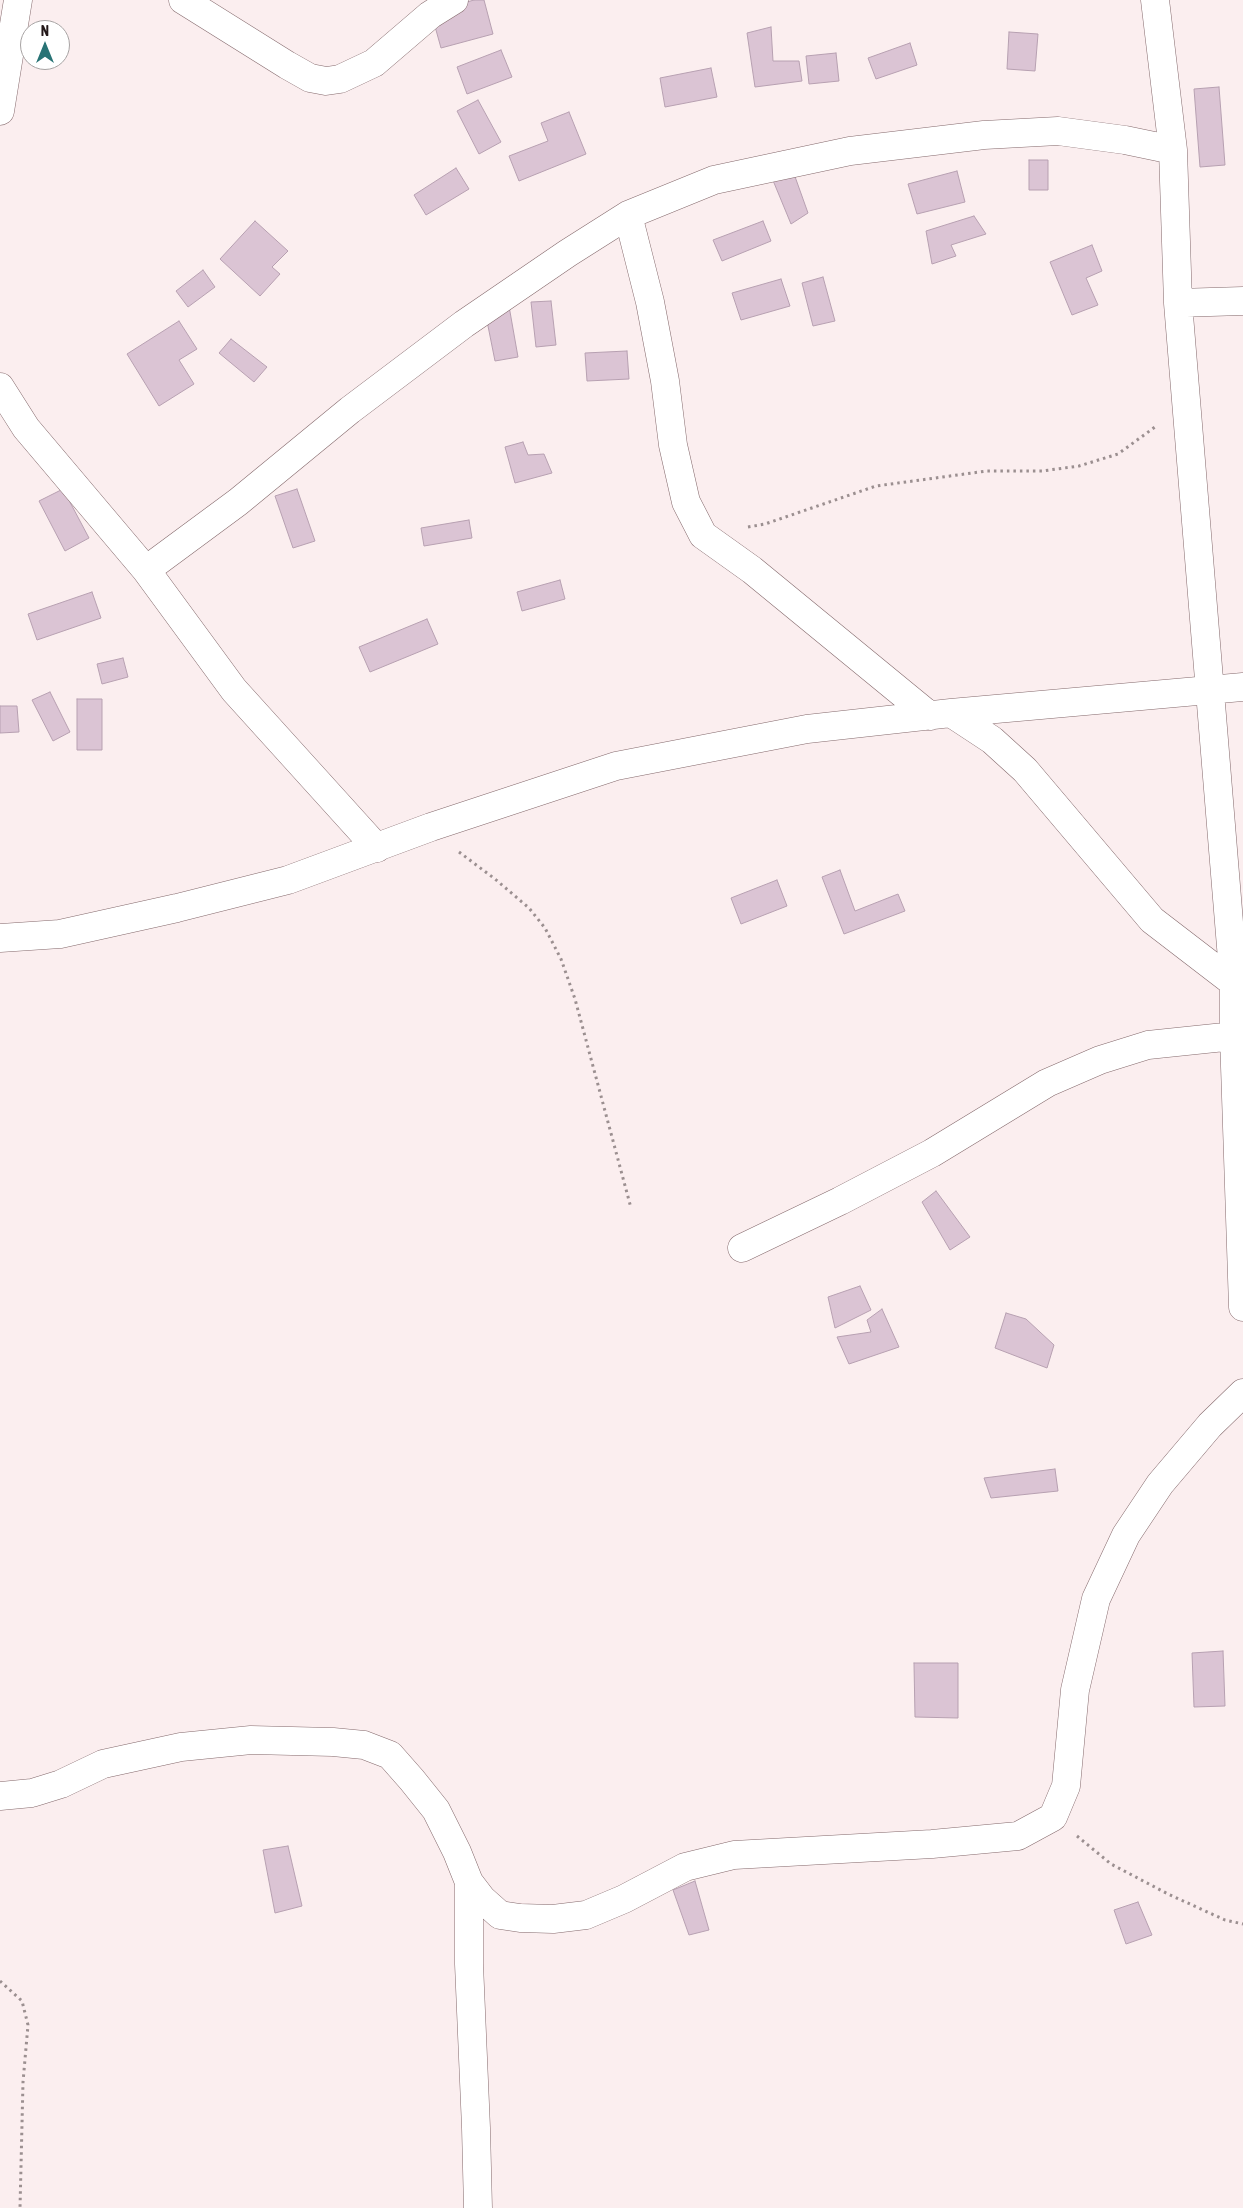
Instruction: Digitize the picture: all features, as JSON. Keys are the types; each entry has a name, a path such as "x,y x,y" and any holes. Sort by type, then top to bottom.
{"street":[{"path":"0,111 18,0"},
{"path":"183,0 287,65 310,78 326,81 340,80 374,63 430,16 454,0"},
{"path":"1155,0 1173,150 1178,303 1237,1024 1243,1307"},
{"path":"146,570 238,502 350,410 464,324 568,253 628,215 714,180 850,151 984,135 1058,131 1125,140 1173,150"},
{"path":"628,215 650,302 666,381 673,445 686,502 703,536 752,570 941,715 992,740 1025,770 1152,920 1234,983"},
{"path":"1178,303 1243,301"},
{"path":"0,387 26,428 146,570 234,690 377,848"},
{"path":"0,938 60,934 177,908 288,880 431,827 616,766 808,729 1243,687"},
{"path":"742,1248 840,1201 932,1153 1047,1083 1100,1060 1148,1045 1237,1024"},
{"path":"0,1796 32,1793 61,1784 103,1764 181,1747 251,1740 333,1742 364,1745 390,1755 436,1810 457,1852 469,1882 482,1899 500,1915 520,1918 553,1919 586,1915 624,1899 685,1867 734,1855 922,1845 1018,1836 1053,1817 1066,1786 1075,1690 1096,1599 1126,1534 1160,1484 1210,1426 1243,1392"},
{"path":"469,1882 469,1964 478,2208"}],"path":[{"path":"703,536 765,524 876,486 986,471 1042,471 1079,466 1118,454 1186,403"},
{"path":"431,827 453,848 495,879 529,908 545,928 561,959 575,998 632,1208"},
{"path":"1053,1817 1111,1864 1168,1894 1225,1920 1243,1924"},
{"path":"0,1981 22,2001 28,2025 23,2082 20,2208"}],"building":[{"path":"474,0 484,0 493,34 441,48 431,12"},
{"path":"771,27 773,61 799,61 802,81 755,87 747,33"},
{"path":"1009,32 1038,34 1035,71 1007,69"},
{"path":"910,43 917,65 876,79 868,58"},
{"path":"501,50 512,77 467,94 457,67"},
{"path":"836,53 839,81 809,84 806,56"},
{"path":"711,68 717,97 665,107 660,78"},
{"path":"1219,87 1225,165 1200,167 1194,89"},
{"path":"478,100 501,142 479,154 457,111"},
{"path":"569,112 586,154 519,181 509,156 548,141 541,123"},
{"path":"1029,160 1048,160 1048,190 1029,190"},
{"path":"456,168 469,189 426,215 414,195"},
{"path":"793,171 808,213 791,224 772,178"},
{"path":"957,171 965,202 917,214 908,184"},
{"path":"974,216 986,234 951,245 956,256 932,264 926,231"},
{"path":"255,221 288,251 272,267 280,274 260,296 220,259"},
{"path":"763,221 771,241 722,261 713,240"},
{"path":"1092,245 1102,271 1086,278 1098,305 1072,315 1050,262"},
{"path":"203,270 215,287 188,307 176,291"},
{"path":"823,277 835,321 813,326 802,283"},
{"path":"781,279 790,306 741,320 732,293"},
{"path":"551,301 556,345 536,347 531,302"},
{"path":"509,306 518,357 495,361 485,311"},
{"path":"179,321 197,349 179,360 194,384 159,406 127,354"},
{"path":"231,339 267,367 254,382 219,353"},
{"path":"627,351 629,379 587,381 585,353"},
{"path":"523,442 528,455 544,454 552,473 515,483 505,447"},
{"path":"63,489 89,538 65,551 39,501"},
{"path":"297,489 315,541 293,548 275,496"},
{"path":"469,520 472,538 424,546 421,528"},
{"path":"560,580 565,599 522,611 517,592"},
{"path":"92,592 101,618 37,640 28,614"},
{"path":"427,619 438,644 370,672 359,647"},
{"path":"123,658 128,677 102,684 97,664"},
{"path":"50,692 70,732 53,741 32,700"},
{"path":"77,699 102,699 102,750 77,750"},
{"path":"0,706 17,706 19,732 0,733"},
{"path":"840,870 855,911 898,894 905,911 844,934 822,877"},
{"path":"777,880 787,906 741,924 731,898"},
{"path":"936,1191 970,1237 950,1250 922,1202"},
{"path":"860,1286 871,1310 835,1328 828,1297"},
{"path":"882,1309 899,1347 849,1364 837,1337 871,1332 867,1320"},
{"path":"1006,1313 1026,1319 1054,1345 1047,1368 995,1348"},
{"path":"1055,1469 1058,1491 991,1498 984,1478"},
{"path":"1223,1651 1225,1706 1194,1707 1192,1653"},
{"path":"914,1663 958,1663 958,1718 915,1717"},
{"path":"288,1846 302,1906 275,1913 263,1850"},
{"path":"695,1881 709,1930 689,1935 673,1890"},
{"path":"1138,1902 1152,1935 1126,1944 1114,1910"}]}
